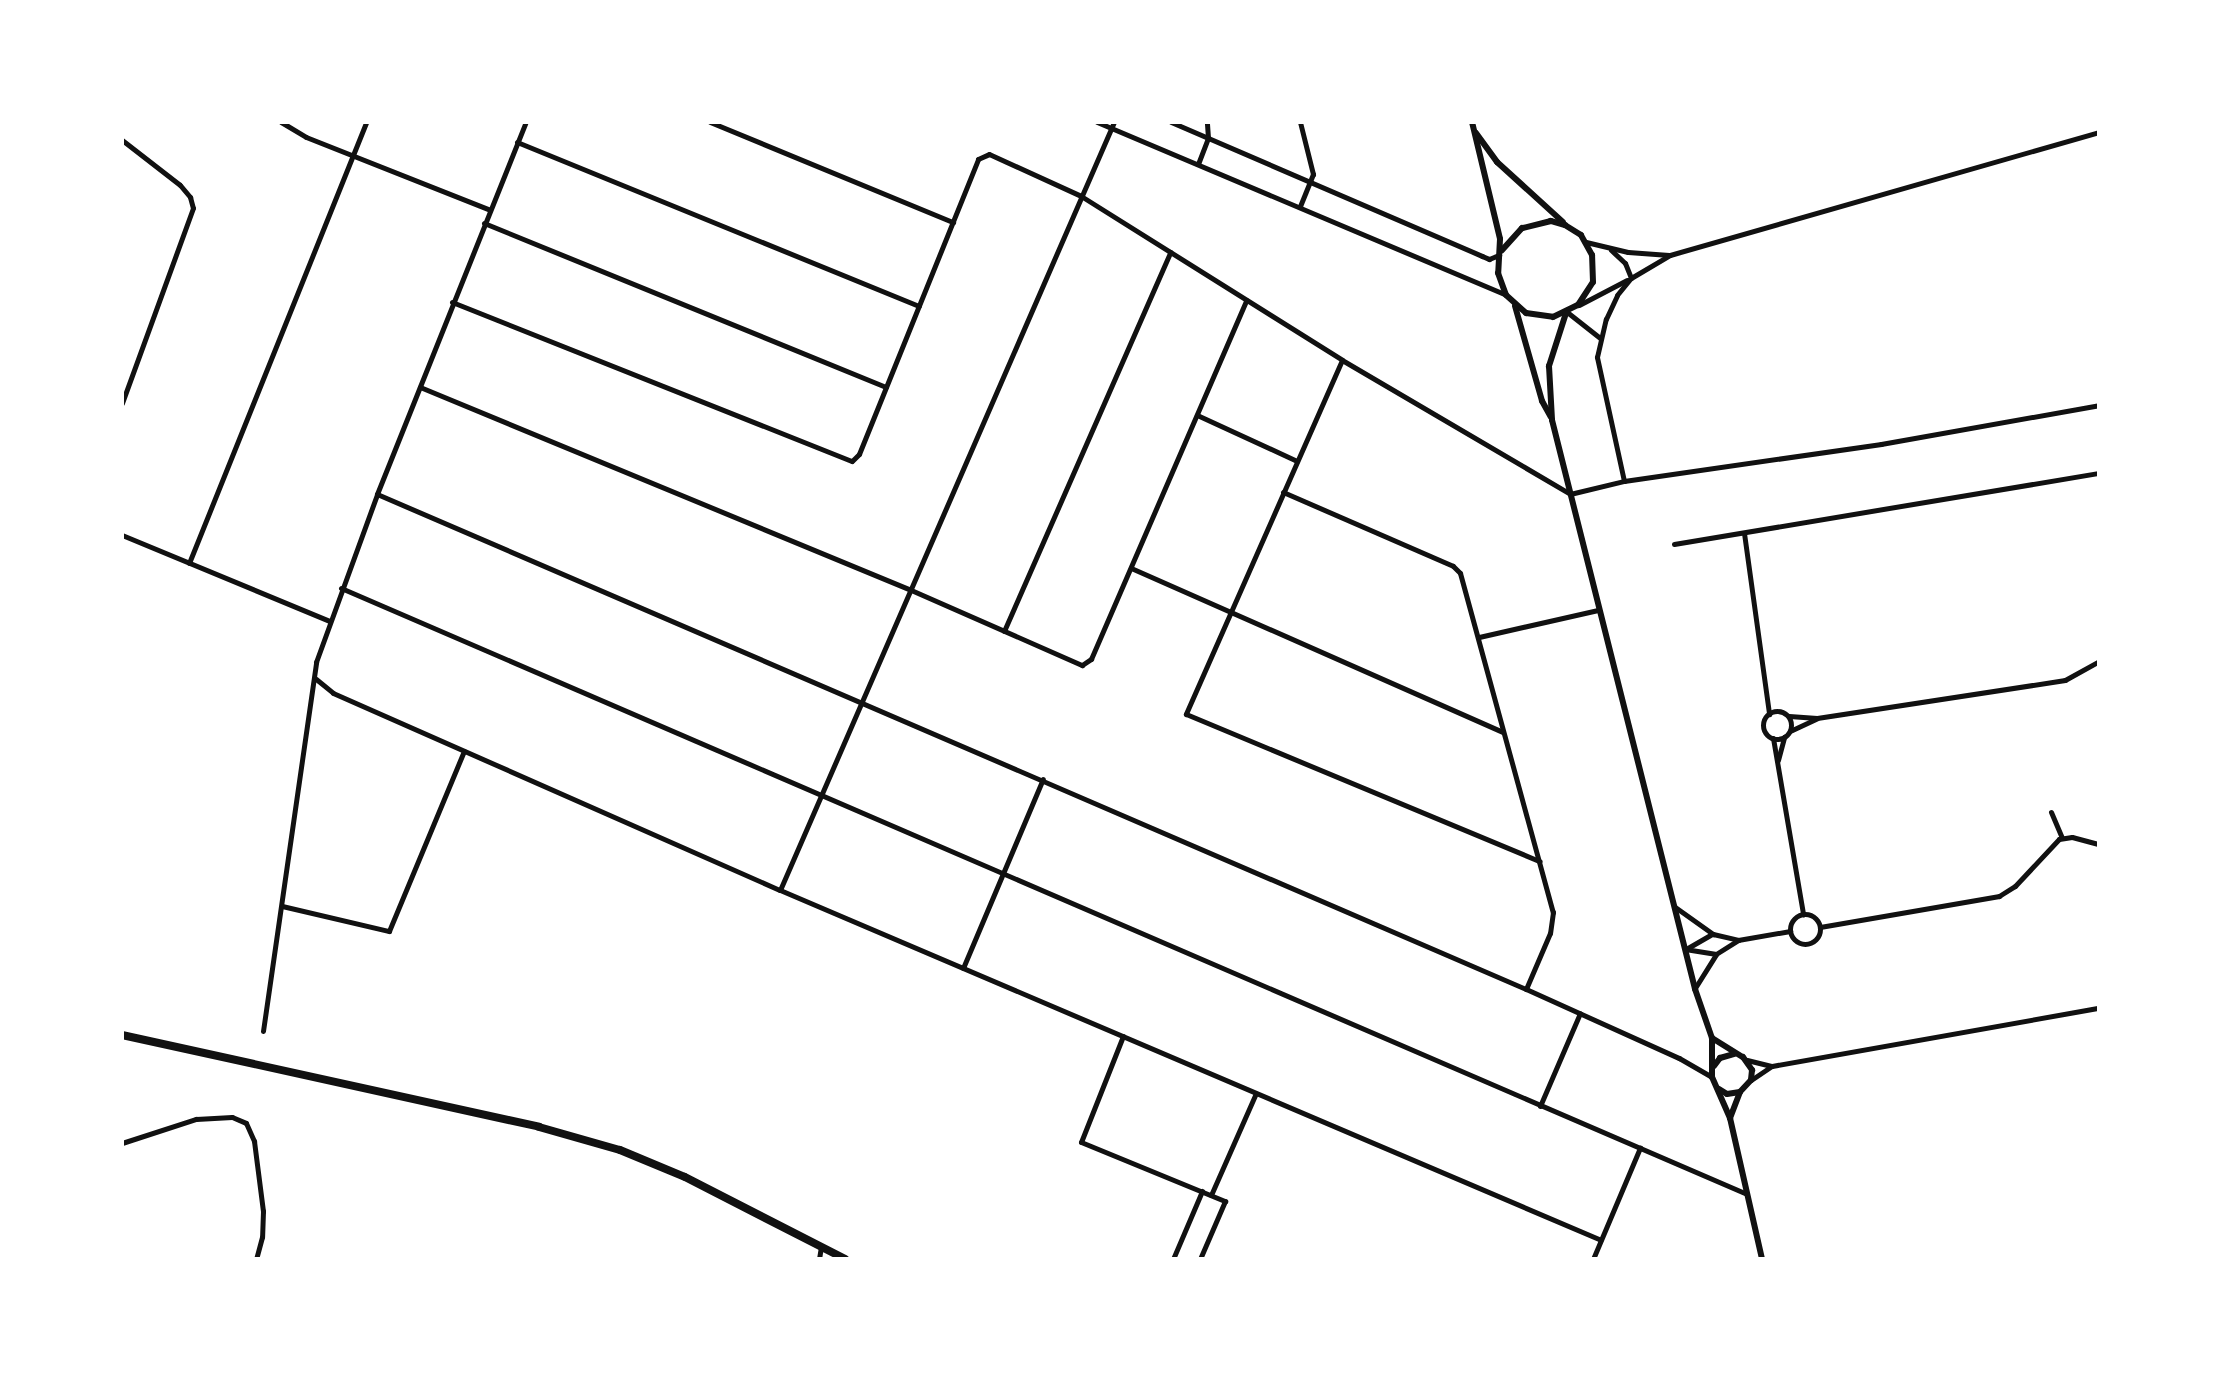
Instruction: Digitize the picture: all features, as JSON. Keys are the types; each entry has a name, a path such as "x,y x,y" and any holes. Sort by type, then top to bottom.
{"main road":[{"path":"122,1035 607,1146 685,1177 845,1259"}],"street":[{"path":"281,122 306,137 488,209"},
{"path":"189,563 366,122"},
{"path":"263,1031 316,679 316,662 377,494 488,209 526,122"},
{"path":"710,122 953,222"},
{"path":"1097,122 1113,125 1506,295"},
{"path":"1171,122 1489,259 1501,252 1522,228 1536,222 1565,225"},
{"path":"1198,164 1208,138 1207,122"},
{"path":"1300,122 1313,174 1300,207"},
{"path":"1472,124 1497,162 1586,242 1670,255"},
{"path":"1472,124 1501,252 1498,273 1506,295 1515,306 1542,401 1552,420"},
{"path":"780,890 1113,125"},
{"path":"1515,306 1540,317 1566,313 1670,255 2099,132"},
{"path":"122,140 180,185 193,204 190,225 122,403"},
{"path":"517,142 919,306"},
{"path":"452,302 853,460 886,387 978,159 984,154 1081,196 1342,360 1570,494 1624,481 1881,444 2099,405"},
{"path":"484,223 886,387"},
{"path":"1578,305 1593,282 1592,255 1586,242"},
{"path":"1608,247 1625,263 1631,278"},
{"path":"1004,631 1170,252"},
{"path":"1624,481 1597,360 1600,338 1617,295 1631,278"},
{"path":"420,387 1085,665 1091,659 1246,300"},
{"path":"1566,313 1600,338"},
{"path":"1566,313 1549,366 1552,420 1695,989 1712,1038 1712,1077 1730,1118 1762,1259"},
{"path":"1342,360 1186,714 1540,861"},
{"path":"1197,415 1297,461"},
{"path":"1674,544 2099,473"},
{"path":"1283,492 1453,566 1461,575 1540,861 1553,922 1526,989"},
{"path":"377,494 1526,989 1679,1058 1712,1077"},
{"path":"1744,533 1769,714 1764,726 1773,738 1803,914"},
{"path":"122,535 330,621"},
{"path":"1131,568 1502,732"},
{"path":"341,588 1748,1194"},
{"path":"1479,637 1598,610"},
{"path":"1769,714 1777,711 1789,716 1817,718 2065,680 2099,661"},
{"path":"316,679 333,693 780,890 1601,1240"},
{"path":"1789,716 1790,731"},
{"path":"1777,761 1784,737 1817,718"},
{"path":"1773,738 1784,737"},
{"path":"282,906 389,931 464,751"},
{"path":"963,968 1043,779"},
{"path":"2051,812 2062,838"},
{"path":"1820,927 1999,896 2015,886 2062,838 2072,837 2099,844"},
{"path":"1674,906 1713,934 1738,940"},
{"path":"1803,914 1813,916 1820,927 1815,940 1807,944 1794,939 1790,931 1795,918 1803,914"},
{"path":"1695,989 1716,954 1738,940 1790,931"},
{"path":"1685,949 1713,934"},
{"path":"1685,949 1716,954"},
{"path":"1712,1038 1747,1060 1772,1066 2099,1008"},
{"path":"1540,1106 1580,1013"},
{"path":"1123,1036 1081,1142 1225,1201 1200,1259"},
{"path":"1713,1067 1720,1058 1737,1054"},
{"path":"1747,1060 1751,1080"},
{"path":"1730,1118 1740,1092 1772,1066"},
{"path":"1716,1086 1727,1094 1740,1092"},
{"path":"1211,1195 1256,1093"},
{"path":"122,1143 196,1119 232,1117 246,1123 254,1141 263,1211 262,1241 256,1259"},
{"path":"1593,1259 1640,1148"},
{"path":"1173,1259 1202,1191"},
{"path":"819,1259 821,1247"}]}
